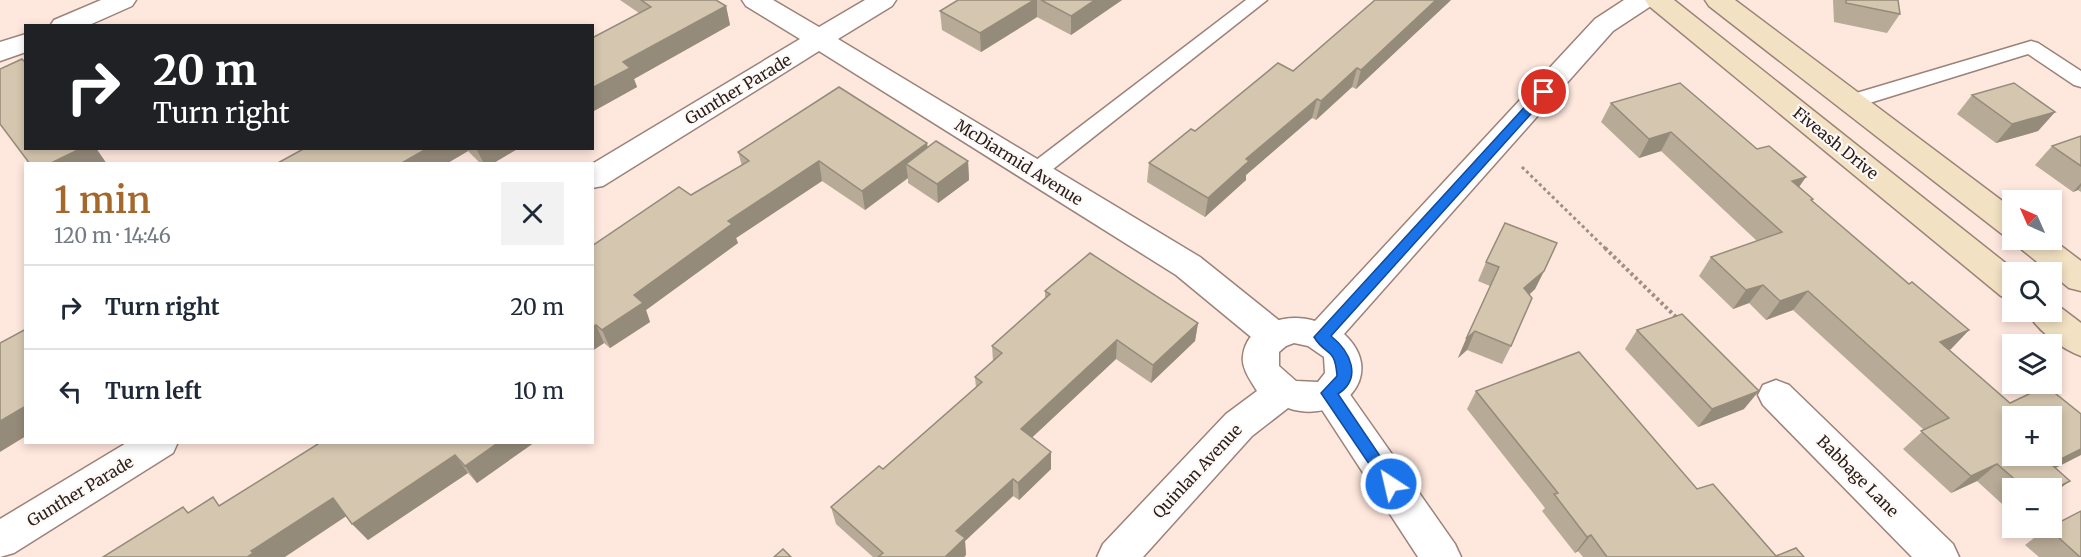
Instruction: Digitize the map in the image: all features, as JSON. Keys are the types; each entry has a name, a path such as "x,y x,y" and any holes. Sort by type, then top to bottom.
{"main road":[{"name":"Fiveash Drive","path":"1658,0 2002,278"},
{"path":"1718,0 2002,218"},
{"path":"2044,250 2081,279"},
{"path":"2056,322 2081,342"}],"street":[{"path":"68,24 123,0"},
{"name":"McDiarmid Avenue","path":"755,0 1188,266 1274,336"},
{"name":"Gunther Parade","path":"594,177 882,0"},
{"path":"1321,337 1605,25 1642,0"},
{"path":"0,52 24,43"},
{"path":"1294,330 1308,332 1321,337 1338,349 1343,359 1344,376 1339,386 1324,396 1310,399 1293,397 1282,392 1266,378 1260,367 1259,355 1262,347 1274,336 1294,330"},
{"name":"Quinlan Avenue","path":"1117,557 1239,425 1282,392"},
{"path":"1329,393 1442,557"},
{"name":"Babbage Lane","path":"1776,394 1939,557"},
{"name":"Gunther Parade","path":"0,540 157,444"}],"lane":[{"path":"1035,172 1258,0"},
{"path":"1851,102 2031,48 2081,80"}],"path":[{"path":"1498,143 1686,327"}],"building":[{"path":"641,0 716,0 726,6 623,62 630,68 594,87 594,37 651,7"},
{"path":"958,0 1034,0 980,33 940,11"},
{"path":"1041,0 1095,0 1071,16"},
{"path":"1375,0 1436,0 1361,70 1357,68 1321,101 1317,99 1246,159 1249,161 1208,198 1149,163 1191,129 1195,131 1278,63 1293,71"},
{"path":"1846,0 1898,0 1900,14 1846,3"},
{"path":"22,59 24,61 24,150 78,150 53,162 28,162 0,124 0,69"},
{"path":"1680,83 1757,149 1769,146 1806,177 1792,181 1813,199 1811,200 1909,284 1912,282 1969,330 1940,342 2010,403 2029,394 2056,394 2081,414 2081,449 2062,458 2062,406 2002,406 2002,466 2053,466 2070,481 2062,485 2062,478 2013,478 1997,464 1971,476 1921,431 1949,418 1808,291 1780,301 1763,285 1746,290 1711,257 1782,232 1671,132 1649,139 1611,103"},
{"path":"2014,83 2055,112 2012,124 1972,95"},
{"path":"839,87 927,143 862,191 819,161 728,221 732,224 634,295 643,303 602,330 594,326 594,245 679,187 691,195 749,161 738,152"},
{"path":"2081,136 2081,166 2052,146"},
{"path":"936,141 968,161 937,184 906,164"},
{"path":"301,150 424,150 404,162 280,162"},
{"path":"1505,223 1557,243 1544,271 1524,288 1532,298 1511,346 1475,331 1466,339 1499,267 1486,262"},
{"path":"1090,253 1198,323 1153,365 1117,340 1021,429 1051,452 1018,483 1013,479 956,531 965,538 945,557 878,557 883,553 831,507 879,466 883,469 982,382 975,377 1002,353 992,346 1050,294 1045,291"},
{"path":"1682,314 1759,391 1712,409 1637,330"},
{"path":"24,330 24,407 0,421 0,343"},
{"path":"1579,352 1697,489 1713,484 1776,556 1796,548 1804,557 1607,557 1591,535 1587,537 1554,494 1558,493 1476,391"},
{"path":"318,444 496,444 465,466 455,455 352,524 333,498 251,551 253,553 247,557 103,557 183,507 188,513 213,497 219,506"},
{"path":"2081,511 2081,557 2059,538 2062,538 2062,521"},
{"path":"783,549 791,557 774,557"}],"route":[{"path":"1391,484 1329,393 1339,386 1344,376 1343,359 1338,349 1321,337 1544,92"}]}
